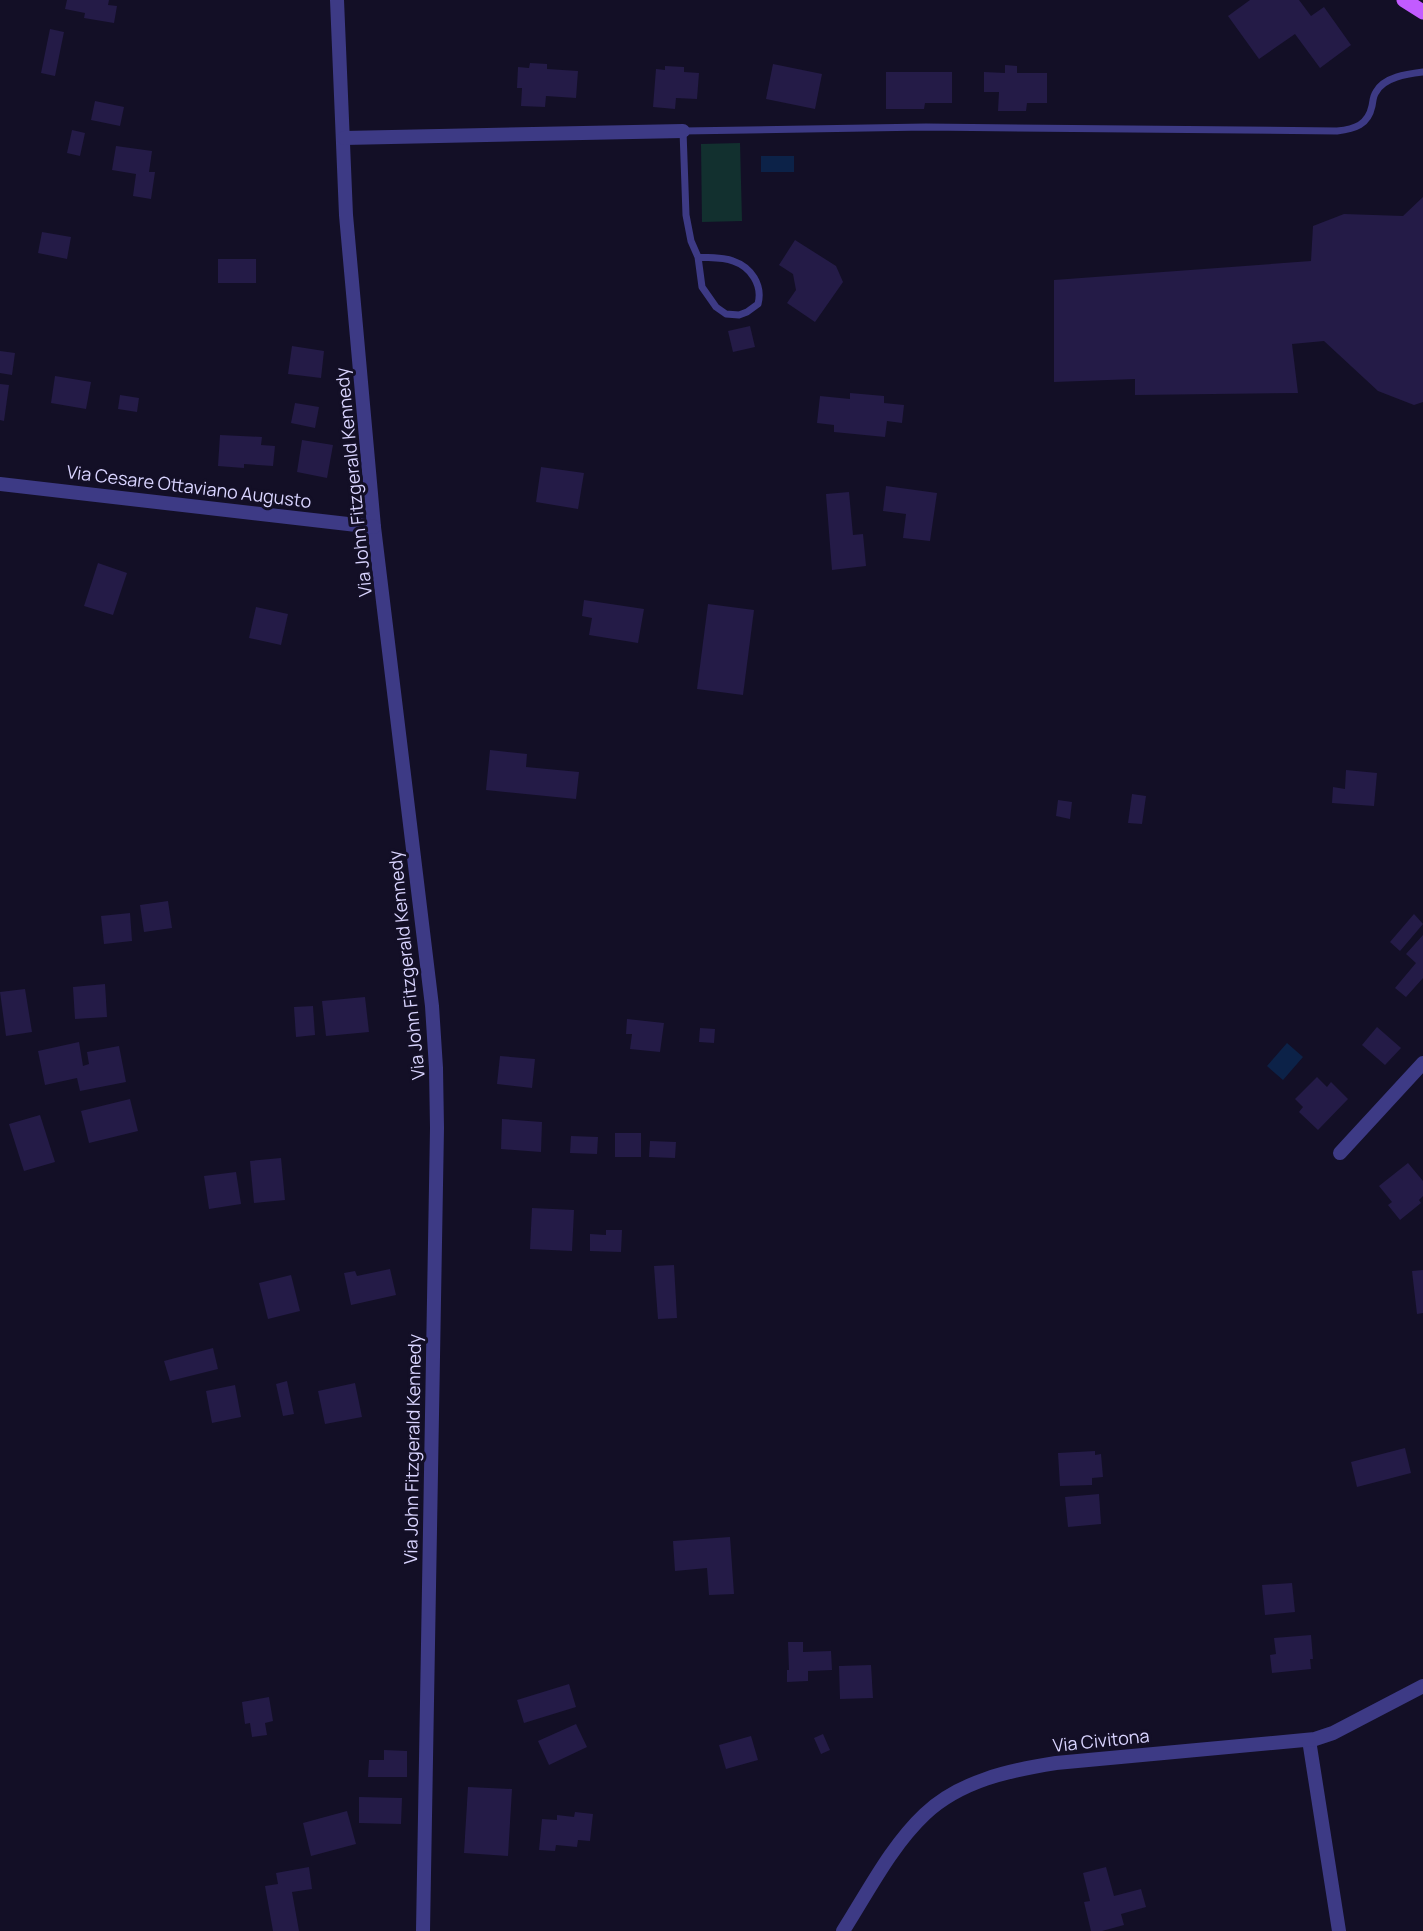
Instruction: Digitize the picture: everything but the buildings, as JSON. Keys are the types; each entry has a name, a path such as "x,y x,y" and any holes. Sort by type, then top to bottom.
{"main road":[{"path":"1404,0 1423,12"}],"street":[{"name":"Via John Fitzgerald Kennedy","path":"337,0 345,207 374,526 424,935 436,1068 437,1152 423,1931"},
{"path":"344,138 683,131"},
{"name":"Via Cesare Ottaviano Augusto","path":"0,484 374,526"},
{"path":"1340,1153 1423,1063"},
{"name":"Via Civitona","path":"843,1931 888,1861 914,1826 939,1803 967,1786 1014,1771 1063,1762 1309,1740 1333,1733 1423,1686"},
{"path":"1309,1740 1339,1931"}],"lane":[{"path":"698,258 727,259 746,268 757,284 758,304 739,315 726,314 711,302 702,287 698,258 691,241 686,215 683,131 926,127 1337,131 1360,126 1365,122 1376,91 1386,82 1423,72"}],"green space":[{"path":"740,143 742,221 702,222 701,144"}],"water":[{"path":"761,156 794,156 794,172 761,172"},
{"path":"1287,1043 1303,1057 1283,1080 1267,1066"}]}
